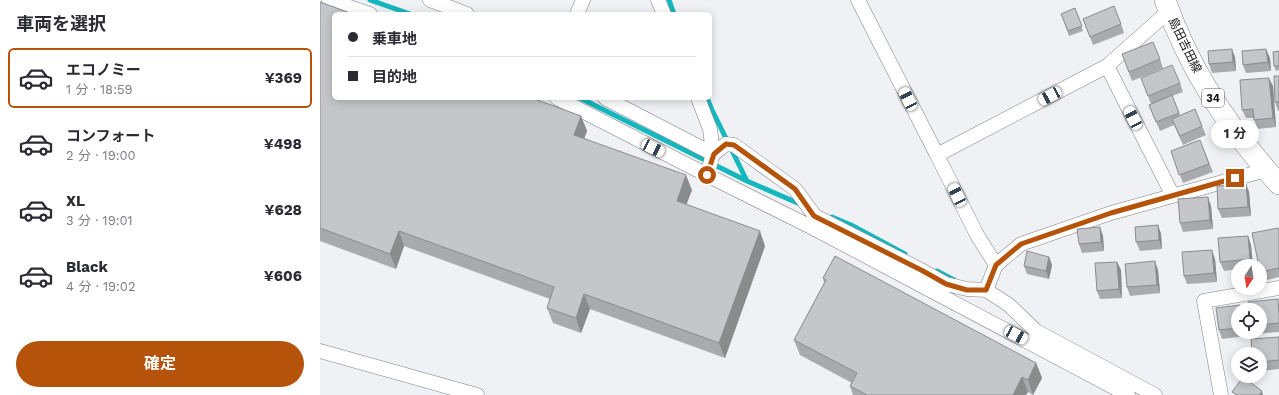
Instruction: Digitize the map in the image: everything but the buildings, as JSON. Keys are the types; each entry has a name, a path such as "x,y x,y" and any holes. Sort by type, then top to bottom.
{"main road":[{"name":"島田吉田線","path":"1167,6 1189,58 1208,89 1237,134 1272,177"}],"street":[{"path":"329,0 364,12"},
{"path":"430,0 462,12"},
{"path":"579,12 583,0"},
{"path":"658,0 663,12"},
{"path":"858,0 977,235 996,265"},
{"path":"937,155 1107,66 1167,6"},
{"path":"1107,66 1173,196"},
{"path":"561,100 829,236 1128,395"},
{"path":"608,100 714,154"},
{"path":"699,100 710,129 714,154 707,175"},
{"path":"714,154 726,144 734,145 795,189 814,216 946,284 967,290 986,290 1009,304 1036,331 1155,395"},
{"path":"986,290 996,265 1021,244 1111,213 1173,196 1272,177"},
{"path":"1221,395 1204,301 1279,288"},
{"path":"320,351 477,395"}],"waterway":[{"path":"370,0 404,12"},
{"path":"669,0 673,12"},
{"path":"584,100 747,181 800,204"},
{"path":"708,100 747,181"},
{"path":"832,217 851,225 905,254"},
{"path":"937,271 954,280"}],"route":[{"path":"707,175 714,154 726,144 734,145 795,189 814,216 946,284 967,290 986,290 996,265 1021,244 1111,213 1235,178"}]}
